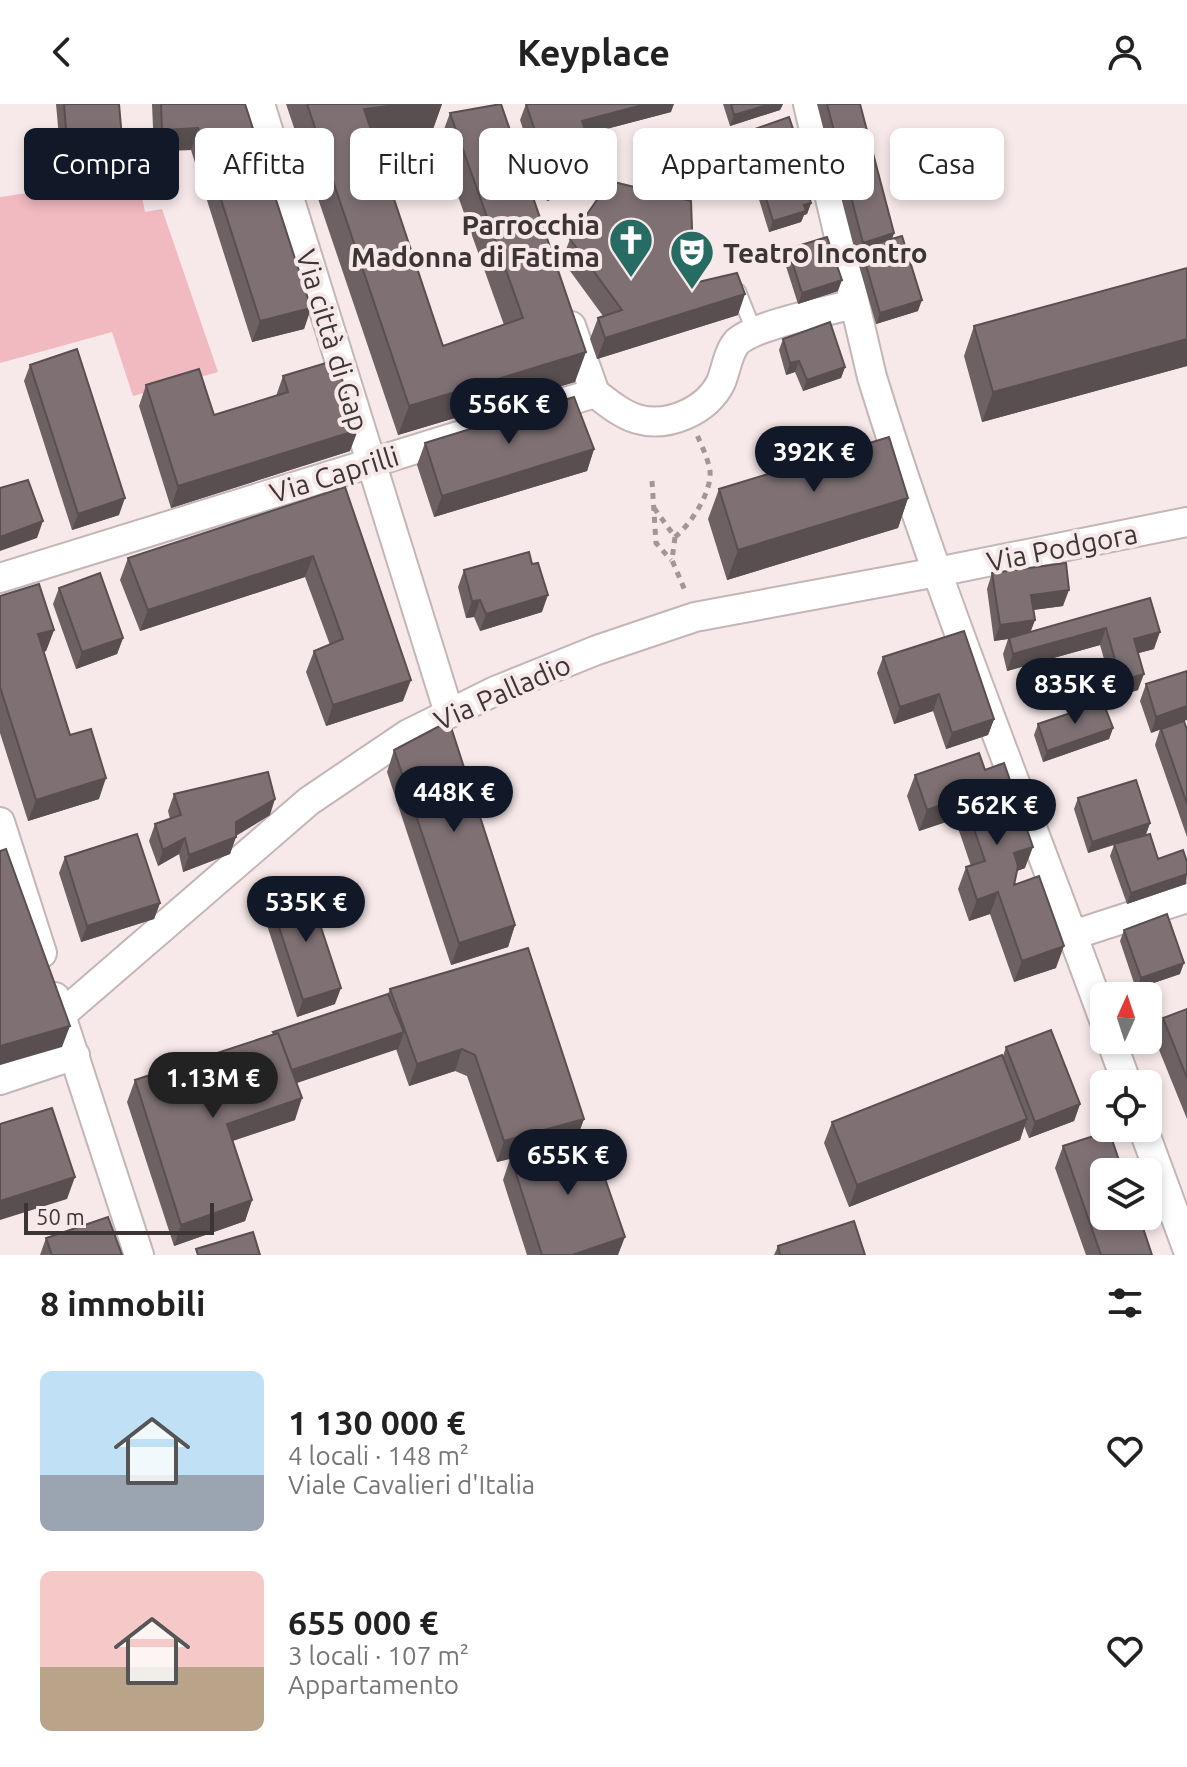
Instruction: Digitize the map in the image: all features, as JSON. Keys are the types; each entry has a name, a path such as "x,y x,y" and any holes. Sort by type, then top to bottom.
{"street":[{"name":"Via città di Gap","path":"260,104 449,713"},
{"path":"808,104 854,304 880,374 937,572 1090,982"},
{"path":"564,306 595,393 648,428 687,414 706,403 720,383 736,343 754,331 854,304"},
{"path":"521,416 595,393"},
{"name":"Via Caprilli","path":"0,578 476,430"},
{"name":"Via Podgora","path":"937,572 1123,529 1187,522"},
{"name":"Via Palladio","path":"61,1015 309,801 408,734 449,713 583,656 695,617 937,572"},
{"path":"0,822 139,1255"},
{"path":"1073,935 1187,898"},
{"path":"0,1080 75,1055"},
{"path":"1148,1142 1187,1248"}],"lane":[{"path":"738,291 754,331"}],"path":[{"path":"675,537 684,530 710,480 710,469 693,424"},
{"path":"652,481 656,543 672,560 695,617"},
{"path":"654,508 675,537 672,560"}],"shaded area":[{"path":"24,194 24,200 143,200 145,212 162,209 218,372 133,396 112,332 0,363 0,197"}],"building":[{"path":"64,104 119,104 121,128 66,128"},
{"path":"161,104 245,104 253,128 179,129 162,128"},
{"path":"307,104 403,104 364,109 370,128 350,128 350,200 394,200 443,346 523,318 481,200 534,200 586,352 409,406 334,184 334,128 315,128"},
{"path":"501,104 509,128 479,128 479,194 463,150 463,128 455,128 450,113"},
{"path":"526,104 646,104 582,121 584,128 534,128"},
{"path":"731,104 770,104 734,115"},
{"path":"827,104 860,104 866,128 833,128"},
{"path":"789,117 793,128 758,128"},
{"path":"874,157 894,233 863,243 852,200 874,200"},
{"name":"Parrocchia Madonna di Fatima","path":"617,183 633,187 633,200 691,201 694,283 737,273 745,294 605,338 598,318 622,310 570,239 597,200 617,200"},
{"path":"221,200 276,200 311,308 260,321"},
{"path":"767,200 810,200 811,203 804,205 806,211 773,221"},
{"path":"902,236 922,300 880,313 861,248"},
{"path":"827,237 842,280 802,293 788,249"},
{"path":"1187,268 1187,339 993,392 974,326"},
{"path":"830,322 845,367 807,380 799,361 790,363 783,339"},
{"path":"77,349 125,498 78,514 30,365"},
{"path":"336,360 358,430 178,486 146,385 199,369 214,415 288,392 283,376"},
{"path":"574,397 594,449 442,496 425,443"},
{"path":"889,437 908,498 738,550 719,489"},
{"path":"28,480 43,521 0,537 0,488"},
{"path":"345,487 411,680 333,705 314,651 343,639 313,556 148,610 128,558"},
{"path":"529,552 532,564 538,563 548,595 486,614 480,600 472,601 464,570"},
{"path":"1066,563 1069,590 1031,595 1035,620 1000,625 992,573"},
{"path":"100,573 123,638 82,652 59,588"},
{"path":"39,584 54,630 38,634 70,735 91,729 106,778 36,800 0,687 0,596"},
{"path":"1150,598 1160,632 1134,639 1144,674 1121,681 1106,628 1013,654 1009,638"},
{"path":"964,631 994,719 952,733 939,694 900,707 883,657"},
{"path":"1187,671 1187,706 1156,717 1146,684"},
{"path":"1103,702 1113,728 1047,751 1038,724"},
{"path":"449,721 515,925 459,943 394,750"},
{"path":"1184,721 1187,730 1187,804 1161,729"},
{"path":"979,753 985,770 1004,763 1033,847 1014,853 1018,866 1014,885 1039,876 1064,946 1022,961 998,892 977,900 966,867 985,861 963,797 927,810 915,775"},
{"path":"268,772 275,799 236,822 236,837 189,855 185,838 163,850 155,824 181,815 174,794"},
{"path":"1136,780 1150,823 1092,842 1078,798"},
{"path":"137,834 160,903 87,926 65,857"},
{"path":"1150,834 1158,859 1183,850 1187,874 1131,893 1114,844"},
{"path":"6,849 70,1026 0,1046 0,851"},
{"path":"308,888 341,988 303,1000 270,900"},
{"path":"1167,914 1184,963 1141,978 1124,930"},
{"path":"528,948 584,1119 504,1141 475,1055 462,1049 417,1064 390,989"},
{"path":"388,994 404,1032 292,1070 278,1033 273,1032"},
{"path":"1187,1009 1187,1078 1163,1018"},
{"path":"1051,1030 1080,1104 1035,1122 1006,1047"},
{"path":"278,1033 302,1098 227,1124 252,1200 181,1225 135,1080"},
{"path":"1002,1055 1027,1119 857,1185 832,1122"},
{"path":"52,1108 75,1177 0,1201 0,1124"},
{"path":"589,1132 625,1237 572,1255 542,1255 511,1158"},
{"path":"1090,1137 1090,1142 1113,1142 1118,1158 1090,1158 1090,1223 1063,1146"},
{"path":"108,1217 122,1255 52,1255 46,1238"},
{"path":"854,1221 865,1255 780,1255 778,1246"},
{"path":"1092,1230 1144,1230 1152,1255 1101,1255"},
{"path":"253,1232 260,1255 198,1255 196,1249"}],"place":[{"name":"Parrocchia Madonna di Fatima","path":"631,279"},
{"name":"Teatro Incontro","path":"692,291"}]}
